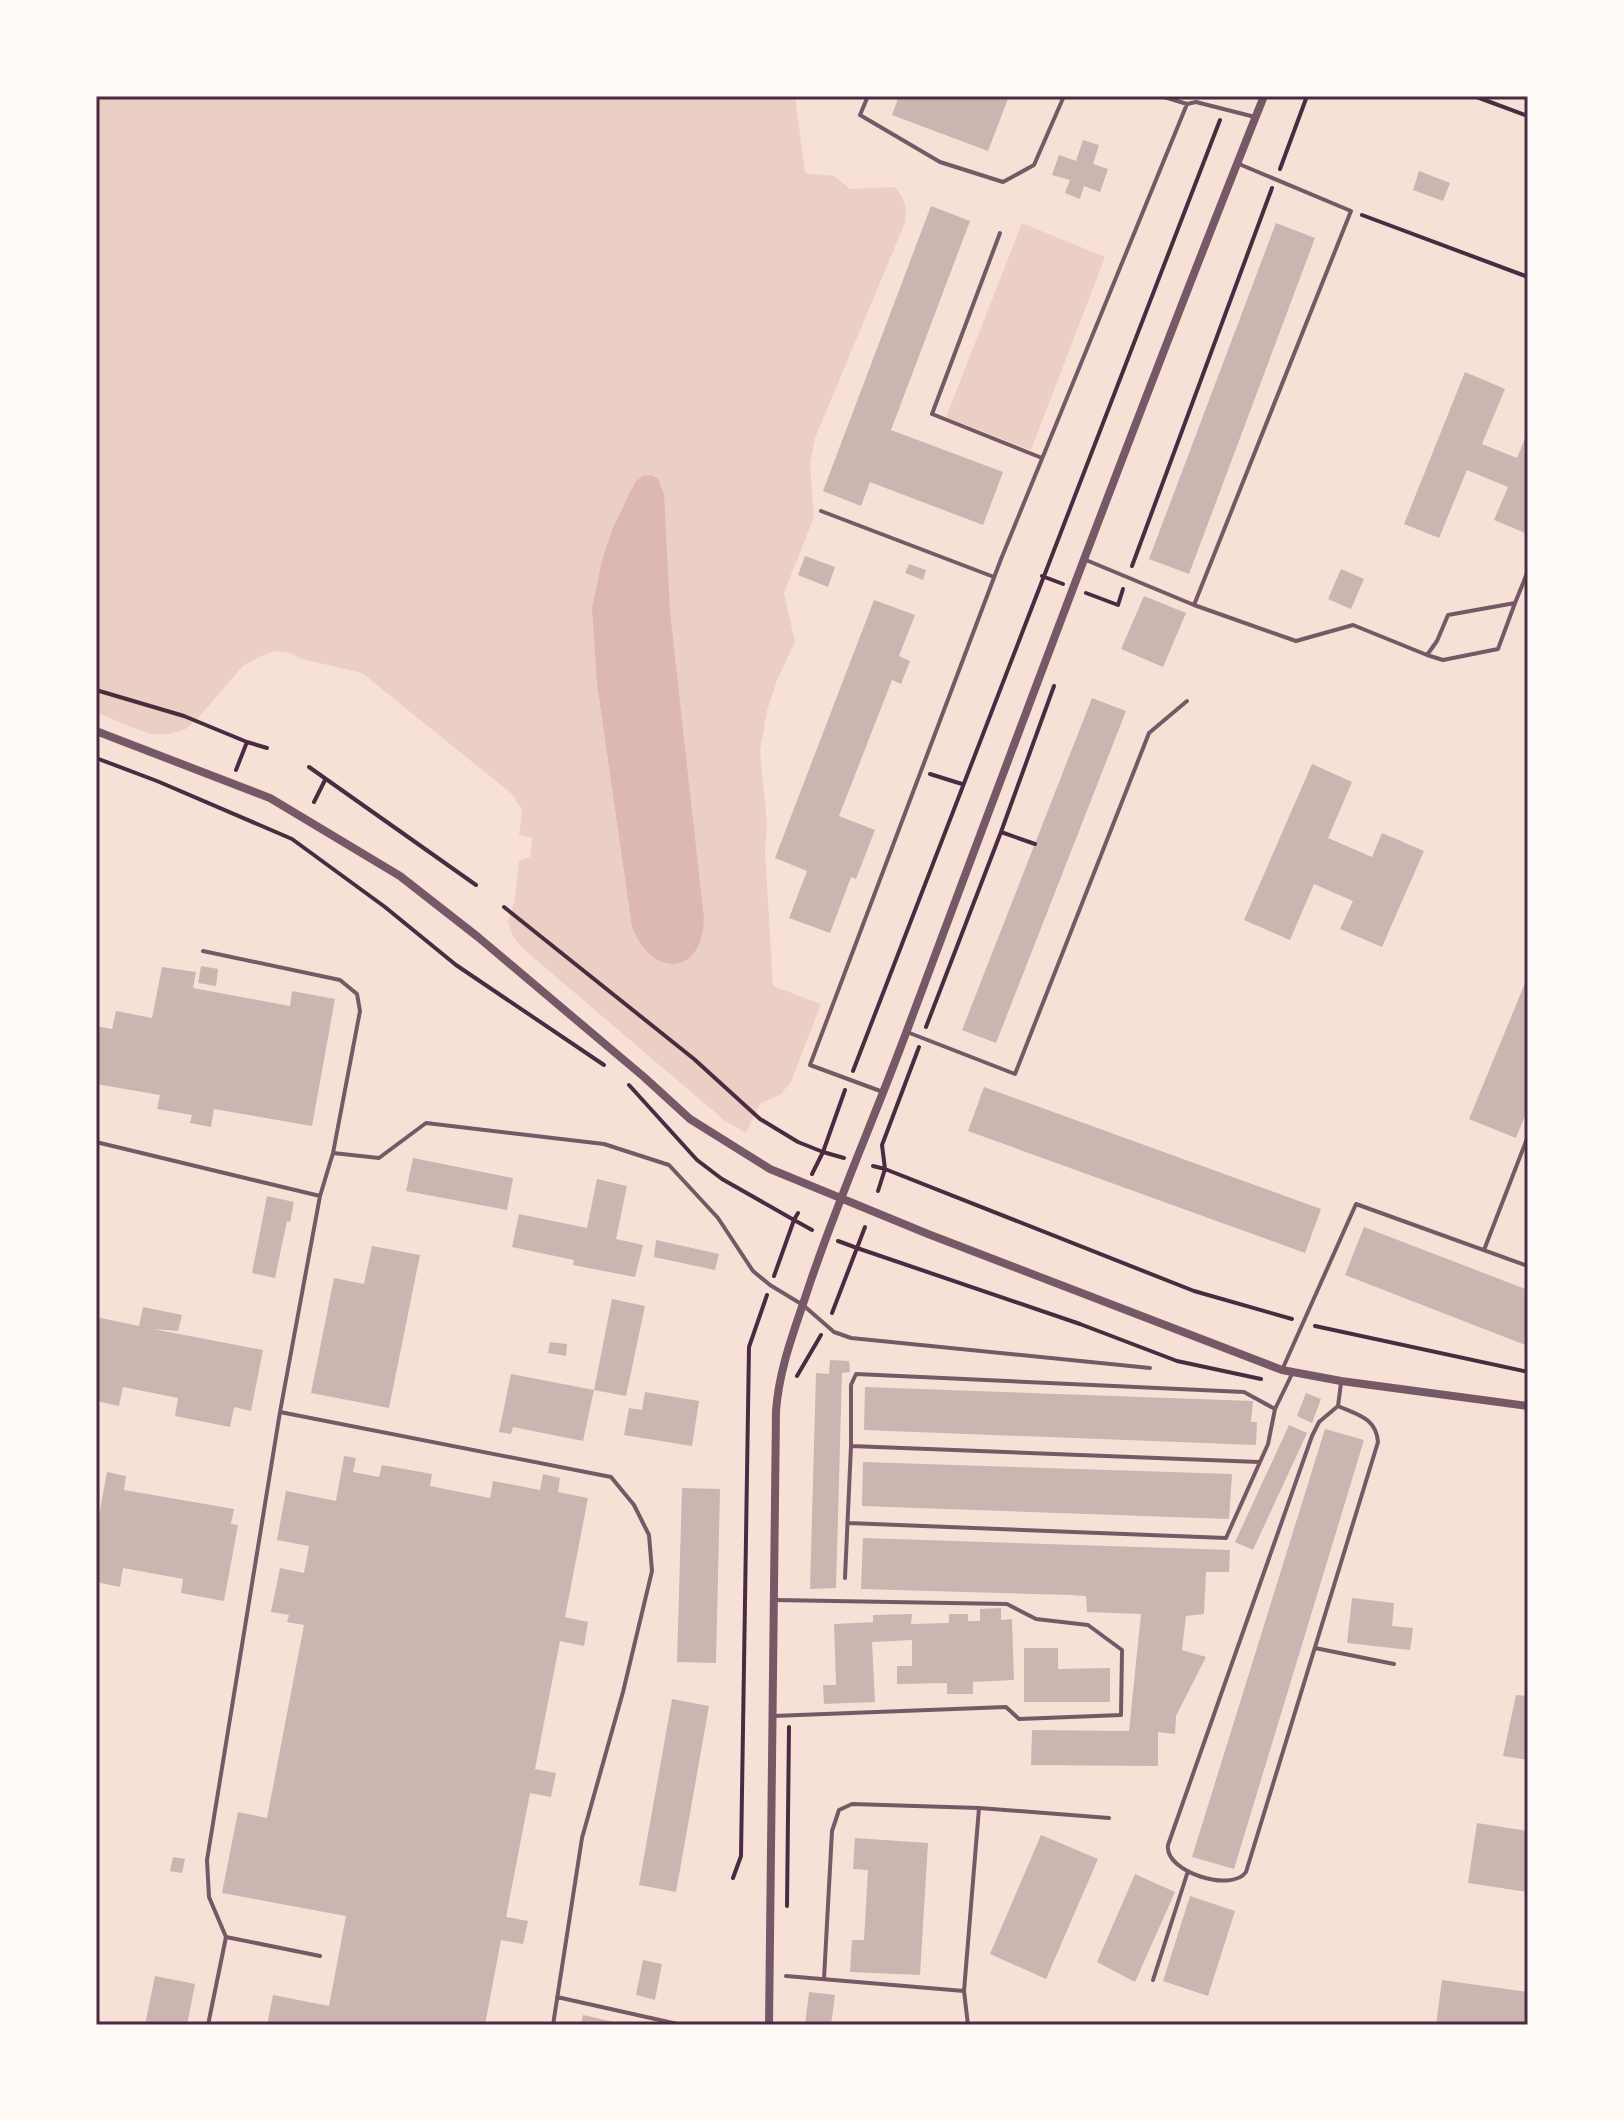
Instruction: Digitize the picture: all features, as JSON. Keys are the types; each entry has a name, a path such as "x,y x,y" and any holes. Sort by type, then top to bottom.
{"street":[{"path":"769,2025 778,1383 840,1197 907,1032 1083,559 1264,96"},
{"path":"96,731 270,798 388,868 478,937 690,1119 770,1169 928,1234 1282,1370 1528,1406"}],"lane":[{"path":"868,96 860,115 940,162 1003,182 1034,165 1064,96"},
{"path":"1161,96 1187,104"},
{"path":"883,1092 810,1065 994,577 1187,104 1197,99 1255,117"},
{"path":"1194,605 1351,211 1237,163"},
{"path":"1000,233 932,414 1042,458"},
{"path":"821,511 994,577"},
{"path":"1083,559 1194,605 1296,641 1353,625 1443,660 1498,649 1528,571"},
{"path":"1427,655 1448,615 1515,603"},
{"path":"907,1032 1015,1074 1149,733 1187,701"},
{"path":"203,951 340,980 357,994 360,1011 333,1153 320,1196 280,1412 207,1860 209,1897 226,1937 208,2025"},
{"path":"333,1153 379,1158 426,1123 604,1144 669,1165 718,1218 753,1271 803,1305 834,1332 851,1338 1150,1368"},
{"path":"1484,1250 1528,1136"},
{"path":"96,1142 320,1196"},
{"path":"1282,1370 1356,1204 1528,1266"},
{"path":"848,1523 1226,1538 1268,1444 1275,1409 1293,1372"},
{"path":"845,1578 851,1385 856,1374 1244,1392 1275,1409"},
{"path":"1338,1406 1370,1420 1378,1442 1246,1872 1236,1881 1224,1882 1188,1871 1171,1861 1167,1853 1168,1845 1312,1436 1319,1422 1338,1406 1341,1381"},
{"path":"280,1412 611,1477 634,1505 649,1535 652,1571 623,1692 582,1838 553,2025"},
{"path":"851,1446 1259,1462"},
{"path":"773,1716 1006,1707 1019,1719 1121,1715 1122,1650 1088,1625 1036,1619 1007,1604 775,1600"},
{"path":"1315,1648 1394,1664"},
{"path":"824,1979 832,1831 839,1810 852,1804 979,1808 1109,1818"},
{"path":"968,2025 964,1991 979,1808"},
{"path":"1153,1980 1188,1871"},
{"path":"226,1937 320,1956"},
{"path":"786,1976 964,1991"},
{"path":"557,1997 682,2025"}],"path":[{"path":"1042,576 1118,605 1307,96"},
{"path":"1474,96 1528,116"},
{"path":"809,1181 823,1152 1224,109"},
{"path":"1351,211 1528,277"},
{"path":"878,1191 885,1169 882,1145 1055,683"},
{"path":"96,690 184,716 267,748"},
{"path":"236,770 247,742"},
{"path":"96,758 292,839 385,907 456,965 608,1067"},
{"path":"309,767 476,885"},
{"path":"921,771 962,784"},
{"path":"314,802 325,780"},
{"path":"220,809 226,795"},
{"path":"1001,832 1035,844"},
{"path":"504,907 694,1059 760,1119 798,1142 847,1158"},
{"path":"620,1075 697,1160 722,1179 812,1230"},
{"path":"873,1166 1194,1291 1303,1322 1528,1372"},
{"path":"733,1878 741,1856 749,1347 798,1213"},
{"path":"790,1387 827,1325 865,1227"},
{"path":"836,1240 1177,1361 1288,1385"},
{"path":"787,1911 789,1716"}],"shaded area":[{"path":"96,96 795,96 805,173 834,176 850,189 894,187 901,195 906,208 905,223 815,438 810,464 814,517 784,593 795,642 767,711 760,751 767,824 765,851 773,986 821,1004 791,1082 781,1094 760,1104 746,1133 724,1120 522,948 508,922 514,903 519,861 530,857 532,838 519,835 522,810 512,794 362,673 276,651 243,666 186,729 170,734 151,734 96,712"},
{"path":"1022,223 1105,257 1031,450 946,417"},
{"path":"651,475 658,479 664,494 670,612 704,919 695,952 675,964 651,955 632,927 597,683 592,609 612,530 635,482"}],"building":[{"path":"899,96 1009,96 988,151 892,115"},
{"path":"1083,140 1099,145 1093,164 1108,169 1100,192 1084,186 1080,199 1065,193 1070,180 1052,175 1059,155 1076,161"},
{"path":"1419,171 1450,183 1443,201 1413,190"},
{"path":"931,206 970,221 891,430 1003,472 983,525 870,482 861,506 823,491"},
{"path":"1276,223 1315,238 1189,574 1149,559"},
{"path":"1465,372 1505,389 1482,444 1517,458 1525,438 1528,439 1528,534 1494,520 1508,487 1467,470 1439,538 1404,524"},
{"path":"805,556 835,567 828,587 798,575"},
{"path":"909,564 926,570 923,580 905,573"},
{"path":"1341,569 1364,579 1351,609 1328,599"},
{"path":"1144,596 1186,613 1163,667 1121,649"},
{"path":"874,600 915,615 899,656 910,661 901,684 892,680 839,816 875,830 856,879 851,877 830,933 789,918 807,871 775,858"},
{"path":"1092,698 1126,711 996,1043 962,1030"},
{"path":"1312,764 1352,782 1328,838 1372,857 1382,833 1424,851 1382,947 1340,929 1353,901 1314,884 1290,940 1244,920"},
{"path":"201,966 218,969 216,986 198,983"},
{"path":"162,967 196,972 193,988 290,1006 292,991 335,999 312,1126 214,1109 211,1127 190,1123 192,1115 157,1109 160,1095 96,1084 96,1026 112,1029 116,1011 152,1018"},
{"path":"1528,976 1528,1108 1516,1138 1469,1119"},
{"path":"984,1087 1321,1209 1305,1253 968,1131"},
{"path":"413,1158 513,1178 507,1210 406,1191"},
{"path":"597,1179 627,1186 616,1239 643,1245 635,1277 573,1265 574,1260 512,1247 519,1214 587,1228"},
{"path":"267,1196 294,1202 275,1278 252,1273"},
{"path":"1364,1227 1528,1290 1528,1346 1345,1275"},
{"path":"656,1240 719,1254 715,1270 654,1257"},
{"path":"372,1246 420,1255 389,1408 311,1393 334,1278 364,1284"},
{"path":"612,1299 645,1306 626,1396 594,1390"},
{"path":"143,1307 182,1315 178,1331 153,1329 263,1350 251,1411 234,1407 230,1427 175,1416 178,1398 123,1387 119,1406 96,1401 99,1383 96,1382 96,1317 139,1326"},
{"path":"550,1342 567,1344 566,1356 548,1353"},
{"path":"830,1360 849,1361 850,1372 842,1373 836,1588 810,1589 816,1373 829,1374"},
{"path":"511,1374 594,1390 583,1441 513,1427 511,1434 499,1432"},
{"path":"865,1387 1253,1401 1251,1422 1257,1422 1256,1445 864,1430"},
{"path":"645,1392 699,1401 692,1446 624,1435 629,1408 642,1410"},
{"path":"1306,1393 1321,1399 1312,1423 1297,1416"},
{"path":"1289,1425 1307,1433 1253,1550 1235,1542"},
{"path":"1325,1429 1364,1440 1234,1869 1192,1857"},
{"path":"344,1456 356,1458 353,1472 379,1477 382,1465 432,1474 430,1486 490,1498 493,1481 540,1490 543,1474 560,1478 558,1492 588,1498 565,1617 588,1622 584,1646 560,1641 535,1769 556,1773 551,1797 530,1793 506,1917 528,1921 523,1944 501,1940 485,2025 267,2025 273,1995 329,2006 346,1916 222,1893 238,1812 267,1818 304,1625 287,1622 289,1615 271,1612 280,1568 304,1573 309,1546 277,1540 286,1491 336,1501"},
{"path":"863,1462 1232,1474 1229,1519 862,1506"},
{"path":"107,1472 126,1476 124,1490 234,1509 231,1524 238,1525 224,1601 181,1593 183,1579 123,1568 120,1587 96,1582 96,1532"},
{"path":"682,1488 720,1489 716,1663 677,1662"},
{"path":"863,1538 1230,1550 1229,1572 1206,1572 1204,1614 1186,1616 1182,1650 1206,1657 1176,1716 1175,1734 1158,1732 1158,1766 1031,1765 1032,1730 1129,1731 1141,1614 1087,1612 1086,1596 861,1589"},
{"path":"1352,1598 1394,1603 1392,1626 1413,1628 1410,1650 1347,1643"},
{"path":"1001,1608 1001,1620 1012,1619 1014,1680 973,1682 973,1694 947,1694 947,1683 897,1684 897,1666 912,1666 912,1640 872,1642 875,1702 824,1704 823,1685 836,1685 834,1624 873,1622 873,1615 912,1614 911,1624 949,1623 949,1614 968,1614 968,1621 980,1621 980,1609"},
{"path":"1024,1648 1058,1648 1058,1669 1110,1668 1110,1702 1024,1702"},
{"path":"1516,1695 1528,1696 1528,1760 1503,1756"},
{"path":"672,1699 709,1706 676,1892 639,1885"},
{"path":"1477,1823 1528,1831 1528,1892 1468,1883"},
{"path":"1041,1835 1098,1859 1046,1979 990,1954"},
{"path":"855,1838 928,1843 920,1975 850,1972 852,1940 864,1940 868,1870 853,1869"},
{"path":"173,1857 185,1859 182,1873 170,1871"},
{"path":"1135,1874 1175,1892 1135,1982 1097,1962"},
{"path":"1190,1896 1235,1911 1208,1996 1163,1981"},
{"path":"643,1960 662,1964 655,2000 636,1995"},
{"path":"155,1976 195,1984 187,2025 145,2025"},
{"path":"1442,1980 1528,1992 1528,2025 1436,2025"},
{"path":"809,1992 835,1995 831,2025 805,2025"},
{"path":"583,2015 623,2024 623,2025 581,2025"}]}
